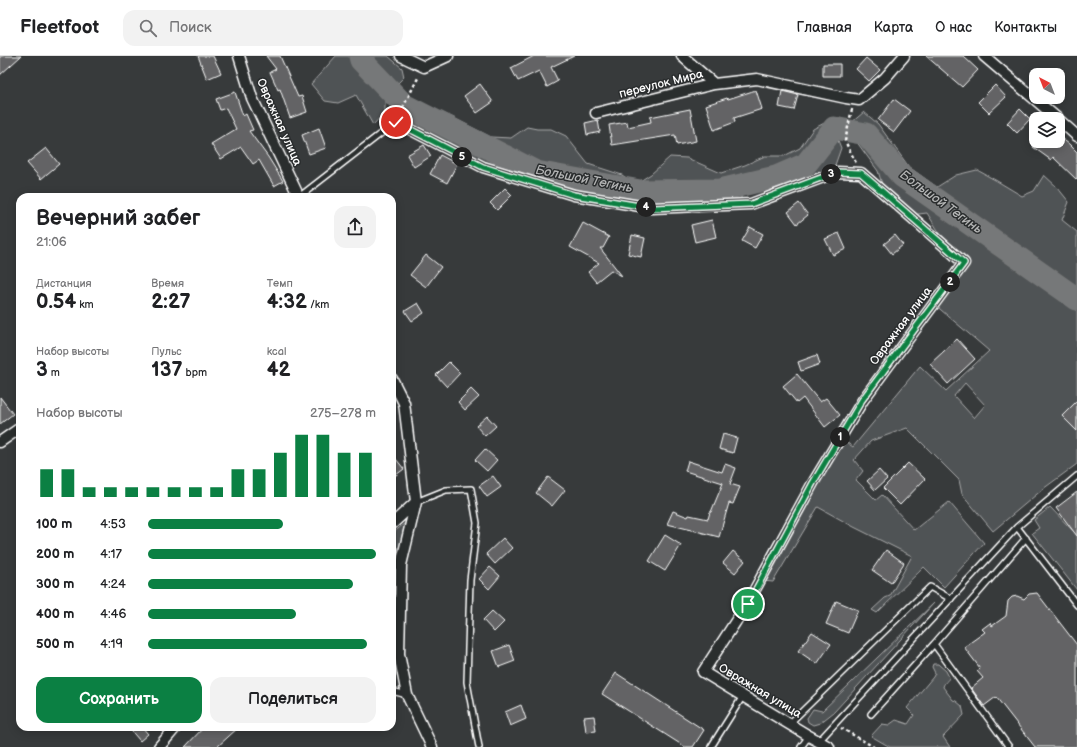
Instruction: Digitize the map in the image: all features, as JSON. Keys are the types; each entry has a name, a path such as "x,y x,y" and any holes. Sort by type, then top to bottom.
{"street":[{"name":"Овражная улица","path":"239,56 252,98 297,193"},
{"path":"401,56 424,67 448,56"},
{"path":"682,56 714,84"},
{"name":"переулок Мира","path":"596,113 714,84 757,79 859,100 885,78 904,56"},
{"path":"984,56 1050,112"},
{"path":"396,122 483,167 574,195 652,208 751,204 837,172 861,173"},
{"path":"1065,125 1077,136"},
{"name":"Овражная улица","path":"829,747 704,672 748,604 813,483 862,400 964,263 861,173"},
{"path":"396,387 404,403 416,502 401,565 399,654 407,695 432,747"},
{"path":"0,442 16,431"},
{"path":"396,520 416,502"},
{"path":"159,747 173,731"}],"lane":[{"path":"304,193 396,122"},
{"path":"819,741 1017,527 1077,476"},
{"path":"416,502 446,490 471,489 477,523 470,580 467,682 479,747"},
{"path":"1017,527 1077,605"},
{"path":"871,714 1026,538"},
{"path":"790,724 930,587 951,600"},
{"path":"934,644 1009,747"},
{"path":"396,692 407,695"},
{"path":"711,747 743,696"},
{"path":"801,747 809,736"}],"path":[{"path":"404,106 417,79"},
{"path":"853,107 845,141 861,173"}],"shaded area":[{"path":"336,56 388,56 402,68 404,77 397,84 387,80 385,92 385,112 373,125 356,95 338,103 325,101 311,84"},
{"path":"408,111 424,120 438,111 491,137 511,138 527,127 551,129 566,136 588,164 622,175 631,181 615,193 604,195 560,186 479,162 420,131 403,119"},
{"path":"864,112 878,124 909,167 937,187 956,175 977,170 1022,196 1034,191 1044,175 1057,187 1069,202 1062,220 1077,232 1077,464 1043,489 993,531 962,494 959,480 907,428 871,441 854,460 863,471 856,480 876,500 882,495 914,530 949,502 984,543 944,587 924,567 877,613 872,610 885,598 890,596 912,556 818,507 773,582 763,581 843,440 853,447 920,366 946,391 989,351 934,304 964,262 939,232 927,213 910,215 885,194 878,171 856,141 851,123","holes":["965,383 985,405 974,418 954,396"]},
{"path":"830,120 841,148 834,168 797,184 747,189 740,199 715,198 656,205 646,197 640,181 651,174 670,157 687,158 721,173 765,156 784,156 800,148 813,129"},
{"path":"1050,507 1073,531 1077,529 1077,590 1032,533 1039,528 1034,520"},
{"path":"405,523 396,568 396,531"},
{"path":"934,603 834,712 820,723 813,725 808,722 807,718 813,709 822,711"},
{"path":"933,664 938,664 946,671 949,677 943,687 953,700 962,706 964,715 943,737 950,747 890,747 871,736 882,724 889,725 896,720 908,724 914,715 907,708 933,677 935,673 932,667"}],"building":[{"path":"0,56 21,56 0,75"},
{"path":"198,56 213,56 221,73 207,79"},
{"path":"266,56 280,56 298,97 302,96 307,112 290,118 280,89 278,90 270,72 276,69"},
{"path":"534,56 574,56 551,67 558,81 547,87 539,71 518,81 511,68"},
{"path":"926,56 963,56 978,70 962,87"},
{"path":"866,58 880,70 869,81 856,69"},
{"path":"823,64 840,64 840,76 823,76"},
{"path":"480,84 493,102 477,113 464,96"},
{"path":"995,85 1006,97 989,113 978,102"},
{"path":"756,90 762,109 734,118 735,122 714,130 706,105"},
{"path":"782,91 798,95 794,110 779,107"},
{"path":"235,92 243,116 246,114 253,130 249,131 283,181 274,186 259,160 253,164 241,147 221,159 211,144 236,129 226,108 220,110 216,99"},
{"path":"894,99 910,111 894,132 878,120"},
{"path":"690,109 696,141 677,145 675,135 612,145 609,125 627,122 628,127 651,122 650,117"},
{"path":"1020,109 1029,118 1029,120 1017,133 1007,123"},
{"path":"598,120 600,132 587,135 585,123"},
{"path":"319,128 326,148 309,154 302,135"},
{"path":"1065,141 1069,144 1077,152 1077,180 1053,157 1051,160 1034,148 1065,148"},
{"path":"424,145 431,156 414,167 407,155"},
{"path":"46,148 59,164 41,179 27,163"},
{"path":"440,155 457,164 447,183 430,174"},
{"path":"505,188 512,195 497,210 490,203"},
{"path":"799,203 808,215 797,224 788,212"},
{"path":"712,220 716,237 695,242 691,225"},
{"path":"583,223 609,237 603,248 600,248 622,276 611,270 596,282 588,272 599,263 570,247"},
{"path":"750,227 763,234 755,248 742,241"},
{"path":"839,233 846,249 833,255 825,239"},
{"path":"632,235 645,238 641,257 628,254"},
{"path":"895,235 903,245 892,254 884,244"},
{"path":"426,255 441,267 426,287 410,275"},
{"path":"418,303 424,313 412,321 405,311"},
{"path":"957,339 975,359 948,384 930,364"},
{"path":"817,355 820,364 801,371 798,362"},
{"path":"449,362 460,373 447,387 436,375"},
{"path":"797,374 820,402 826,398 840,415 825,427 803,398 797,403 783,386"},
{"path":"471,389 479,397 465,410 458,402"},
{"path":"0,397 13,414 0,424"},
{"path":"1077,401 1077,431 1062,416"},
{"path":"487,416 496,426 485,436 476,426"},
{"path":"723,434 737,438 733,453 719,449"},
{"path":"485,449 497,460 487,471 475,460"},
{"path":"396,459 404,469 396,475"},
{"path":"688,461 722,472 725,464 736,468 730,484 740,487 733,504 729,503 719,537 667,524 673,511 688,517 689,515 708,519 723,483 685,471"},
{"path":"908,463 925,479 900,505 883,488"},
{"path":"879,470 887,479 875,490 867,481"},
{"path":"493,476 501,487 487,497 479,486"},
{"path":"548,477 565,490 552,506 536,493"},
{"path":"1077,492 1077,536 1056,508"},
{"path":"665,535 681,545 665,571 649,561"},
{"path":"503,538 512,548 495,564 486,554"},
{"path":"886,550 904,563 891,583 872,570"},
{"path":"733,551 745,561 735,573 723,563"},
{"path":"490,567 500,576 489,589 479,579"},
{"path":"1037,593 1077,645 1077,747 1035,747 996,697 984,706 971,688 983,678 977,671 980,668 964,647 985,632 982,629 990,623 992,626 1006,616 1008,601 1012,597 1017,596 1024,599 1029,594"},
{"path":"836,601 858,610 848,633 826,624"},
{"path":"492,611 504,622 494,632 483,620"},
{"path":"812,632 831,644 817,664 798,651"},
{"path":"509,645 515,661 499,667 493,651"},
{"path":"616,673 704,730 693,747 685,747 602,694"},
{"path":"521,705 526,719 510,726 505,712"},
{"path":"594,716 596,731 586,732 584,717"},
{"path":"131,731 145,731 148,734 140,741"},
{"path":"200,731 235,731 217,747 185,747"}],"waterway":[{"name":"Большой Тегинь","path":"360,56 361,60 404,105 536,172 640,191 720,190 776,177 806,164 834,128 866,134 902,176 1077,299"}],"route":[{"path":"396,122 483,167 574,195 652,208 751,204 837,172 861,173 964,263 862,400 813,483 748,604"}]}
